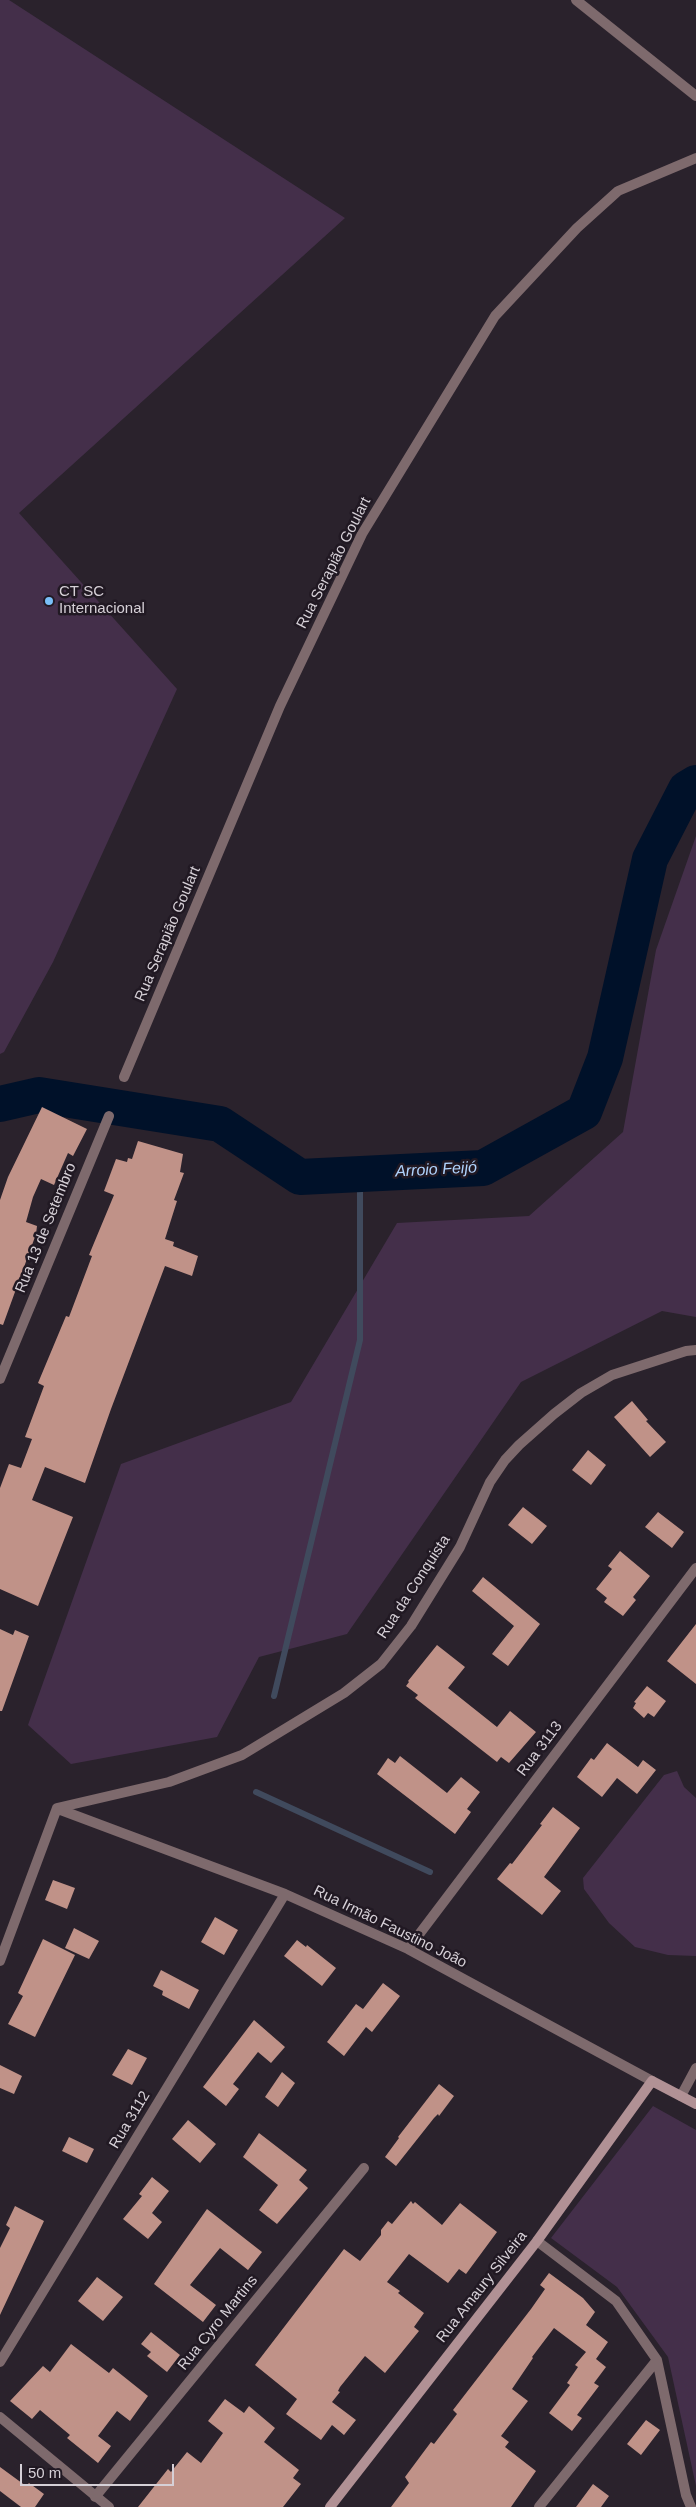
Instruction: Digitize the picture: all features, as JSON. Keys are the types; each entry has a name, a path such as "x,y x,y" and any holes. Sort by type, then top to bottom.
{"street":[{"path":"576,0 696,96"},
{"name":"Rua Serapião Goulart","path":"124,1077 280,706 362,534 495,316 577,228 618,191 696,158"},
{"name":"Rua 13 de Setembro","path":"0,1379 109,1116"},
{"name":"Rua da Conquista","path":"57,1808 169,1782 242,1755 344,1693 381,1664 410,1626 460,1547 490,1482 505,1460 519,1445 560,1408 612,1375 686,1351 696,1350"},
{"name":"Rua 3113","path":"408,1949 696,1568"},
{"path":"0,1961 57,1808"},
{"name":"Rua Irmão Faustino João","path":"57,1808 285,1894 408,1949 696,2104"},
{"name":"Rua 3112","path":"0,2362 285,1894"},
{"path":"681,2096 696,2068"},
{"name":"Rua Amaury Silveira","path":"330,2507 537,2242 652,2081"},
{"name":"Rua Cyro Martins","path":"95,2497 364,2168"},
{"path":"537,2242 616,2301 657,2360 686,2495 691,2507"},
{"path":"538,2507 657,2360"},
{"path":"0,2417 109,2507"}],"shaded area":[{"name":"CT SC Internacional","path":"0,0 9,0 345,218 19,513 177,689 53,962 4,1052 0,1054"},
{"path":"696,836 696,1317 662,1311 521,1382 347,1634 259,1657 217,1737 71,1764 28,1725 121,1464 291,1402 397,1223 529,1216 623,1132 656,950"},
{"path":"677,1771 684,1787 696,1798 696,1956 668,1955 635,1947 609,1923 584,1889 583,1878 664,1775"},
{"path":"653,2106 696,2130 696,2486 668,2357 617,2287 551,2238"}],"building":[{"path":"42,1107 87,1129 73,1156 68,1153 54,1185 41,1179 33,1197 26,1222 37,1226 36,1234 3,1325 0,1324 0,1200 8,1177"},
{"path":"138,1141 183,1154 180,1172 184,1173 174,1200 177,1201 165,1239 174,1242 173,1246 198,1256 192,1276 165,1266 85,1483 45,1467 32,1500 73,1517 38,1606 0,1589 0,1488 9,1464 21,1468 32,1439 25,1437 44,1386 38,1383 66,1316 69,1317 92,1256 89,1255 114,1195 104,1191 116,1159 127,1162 128,1158 132,1159"},
{"path":"632,1401 648,1420 646,1421 666,1442 650,1457 614,1417"},
{"path":"588,1450 606,1465 591,1485 572,1470"},
{"path":"523,1507 547,1526 532,1544 508,1525"},
{"path":"658,1512 684,1532 672,1548 645,1527"},
{"path":"620,1551 650,1576 633,1597 636,1600 623,1616 604,1602 607,1598 596,1589 612,1569 608,1566"},
{"path":"483,1577 540,1624 508,1666 492,1654 514,1626 472,1591"},
{"path":"696,1624 696,1684 667,1661"},
{"path":"0,1629 13,1635 15,1630 29,1636 2,1711 0,1711"},
{"path":"437,1645 465,1667 448,1688 497,1727 510,1711 536,1732 509,1763 501,1757 497,1762 415,1698 418,1695 406,1686"},
{"path":"647,1686 666,1701 654,1717 648,1713 644,1718 633,1708 636,1703 634,1702"},
{"path":"607,1743 638,1767 643,1760 656,1770 637,1794 617,1778 602,1797 577,1777 591,1758 594,1760"},
{"path":"400,1756 447,1793 461,1777 480,1792 467,1809 471,1812 455,1834 377,1774 388,1758 395,1763"},
{"path":"553,1807 580,1828 544,1877 561,1891 542,1915 497,1879 510,1863 512,1864 542,1825 540,1824"},
{"path":"53,1880 75,1888 67,1909 45,1900"},
{"path":"215,1917 238,1930 224,1955 201,1942"},
{"path":"74,1928 99,1941 89,1959 65,1948"},
{"path":"43,1939 75,1955 35,2037 8,2024 23,1996 18,1993"},
{"path":"297,1940 306,1947 307,1945 336,1968 322,1986 284,1956"},
{"path":"161,1970 199,1990 189,2009 162,1995 163,1991 153,1986"},
{"path":"383,1983 400,1996 372,2032 366,2027 344,2056 327,2042 356,2004 363,2009"},
{"path":"254,2020 285,2047 271,2063 258,2052 233,2084 239,2089 226,2106 203,2087"},
{"path":"128,2049 147,2058 132,2085 112,2075"},
{"path":"0,2065 22,2076 14,2094 0,2088"},
{"path":"282,2072 295,2083 278,2107 265,2097"},
{"path":"439,2084 454,2096 396,2166 385,2157"},
{"path":"188,2120 216,2144 200,2163 172,2139"},
{"path":"259,2133 307,2170 299,2180 308,2188 277,2224 259,2210 278,2185 243,2157"},
{"path":"69,2137 94,2149 87,2163 62,2151"},
{"path":"152,2177 169,2191 152,2213 162,2222 148,2239 123,2219 142,2196 139,2194"},
{"path":"411,2201 413,2204 415,2202 442,2225 460,2203 497,2232 466,2274 459,2269 448,2283 409,2254 387,2282 424,2313 414,2327 419,2331 385,2373 365,2356 340,2387 338,2391 340,2392 332,2402 356,2420 344,2435 332,2425 321,2440 286,2414 297,2399 255,2365 344,2249 360,2261 381,2235 381,2230 388,2221 392,2224"},
{"path":"15,2206 44,2221 0,2315 0,2248 10,2228 6,2225"},
{"path":"207,2209 262,2252 248,2270 220,2248 190,2285 216,2305 203,2322 154,2284"},
{"path":"549,2273 583,2298 595,2312 586,2325 608,2342 596,2359 606,2367 594,2383 599,2386 577,2415 582,2418 572,2431 549,2413 570,2385 567,2383 578,2367 575,2365 586,2352 554,2328 532,2357 512,2389 528,2401 501,2436 509,2442 505,2447 536,2471 511,2507 391,2507 409,2483 405,2477 431,2442 434,2444 457,2414 453,2410 545,2289 540,2285"},
{"path":"97,2277 123,2297 103,2321 78,2301"},
{"path":"151,2332 180,2355 167,2372 147,2356 151,2352 141,2344"},
{"path":"71,2344 109,2373 113,2368 148,2396 130,2421 117,2411 98,2436 111,2446 98,2463 67,2438 70,2435 40,2410 32,2419 10,2401 43,2366 50,2372"},
{"path":"225,2399 244,2413 249,2406 275,2428 264,2442 299,2470 293,2478 301,2484 283,2507 138,2507 168,2469 171,2472 187,2452 201,2463 223,2433 208,2421"},
{"path":"646,2420 660,2430 641,2455 627,2444"},
{"path":"0,2467 26,2486 29,2483 44,2494 35,2507 21,2507 0,2491"},
{"path":"593,2484 609,2496 601,2507 576,2507"}],"waterway":[{"name":"Arroio Feijó","path":"0,1104 39,1095 220,1124 300,1177 483,1168 584,1112 605,1058 650,859 686,789 696,783"},
{"path":"274,1696 360,1340 360,1175"},
{"path":"256,1792 430,1872"}],"place":[{"name":"CT SC Internacional","path":"49,601"}]}
